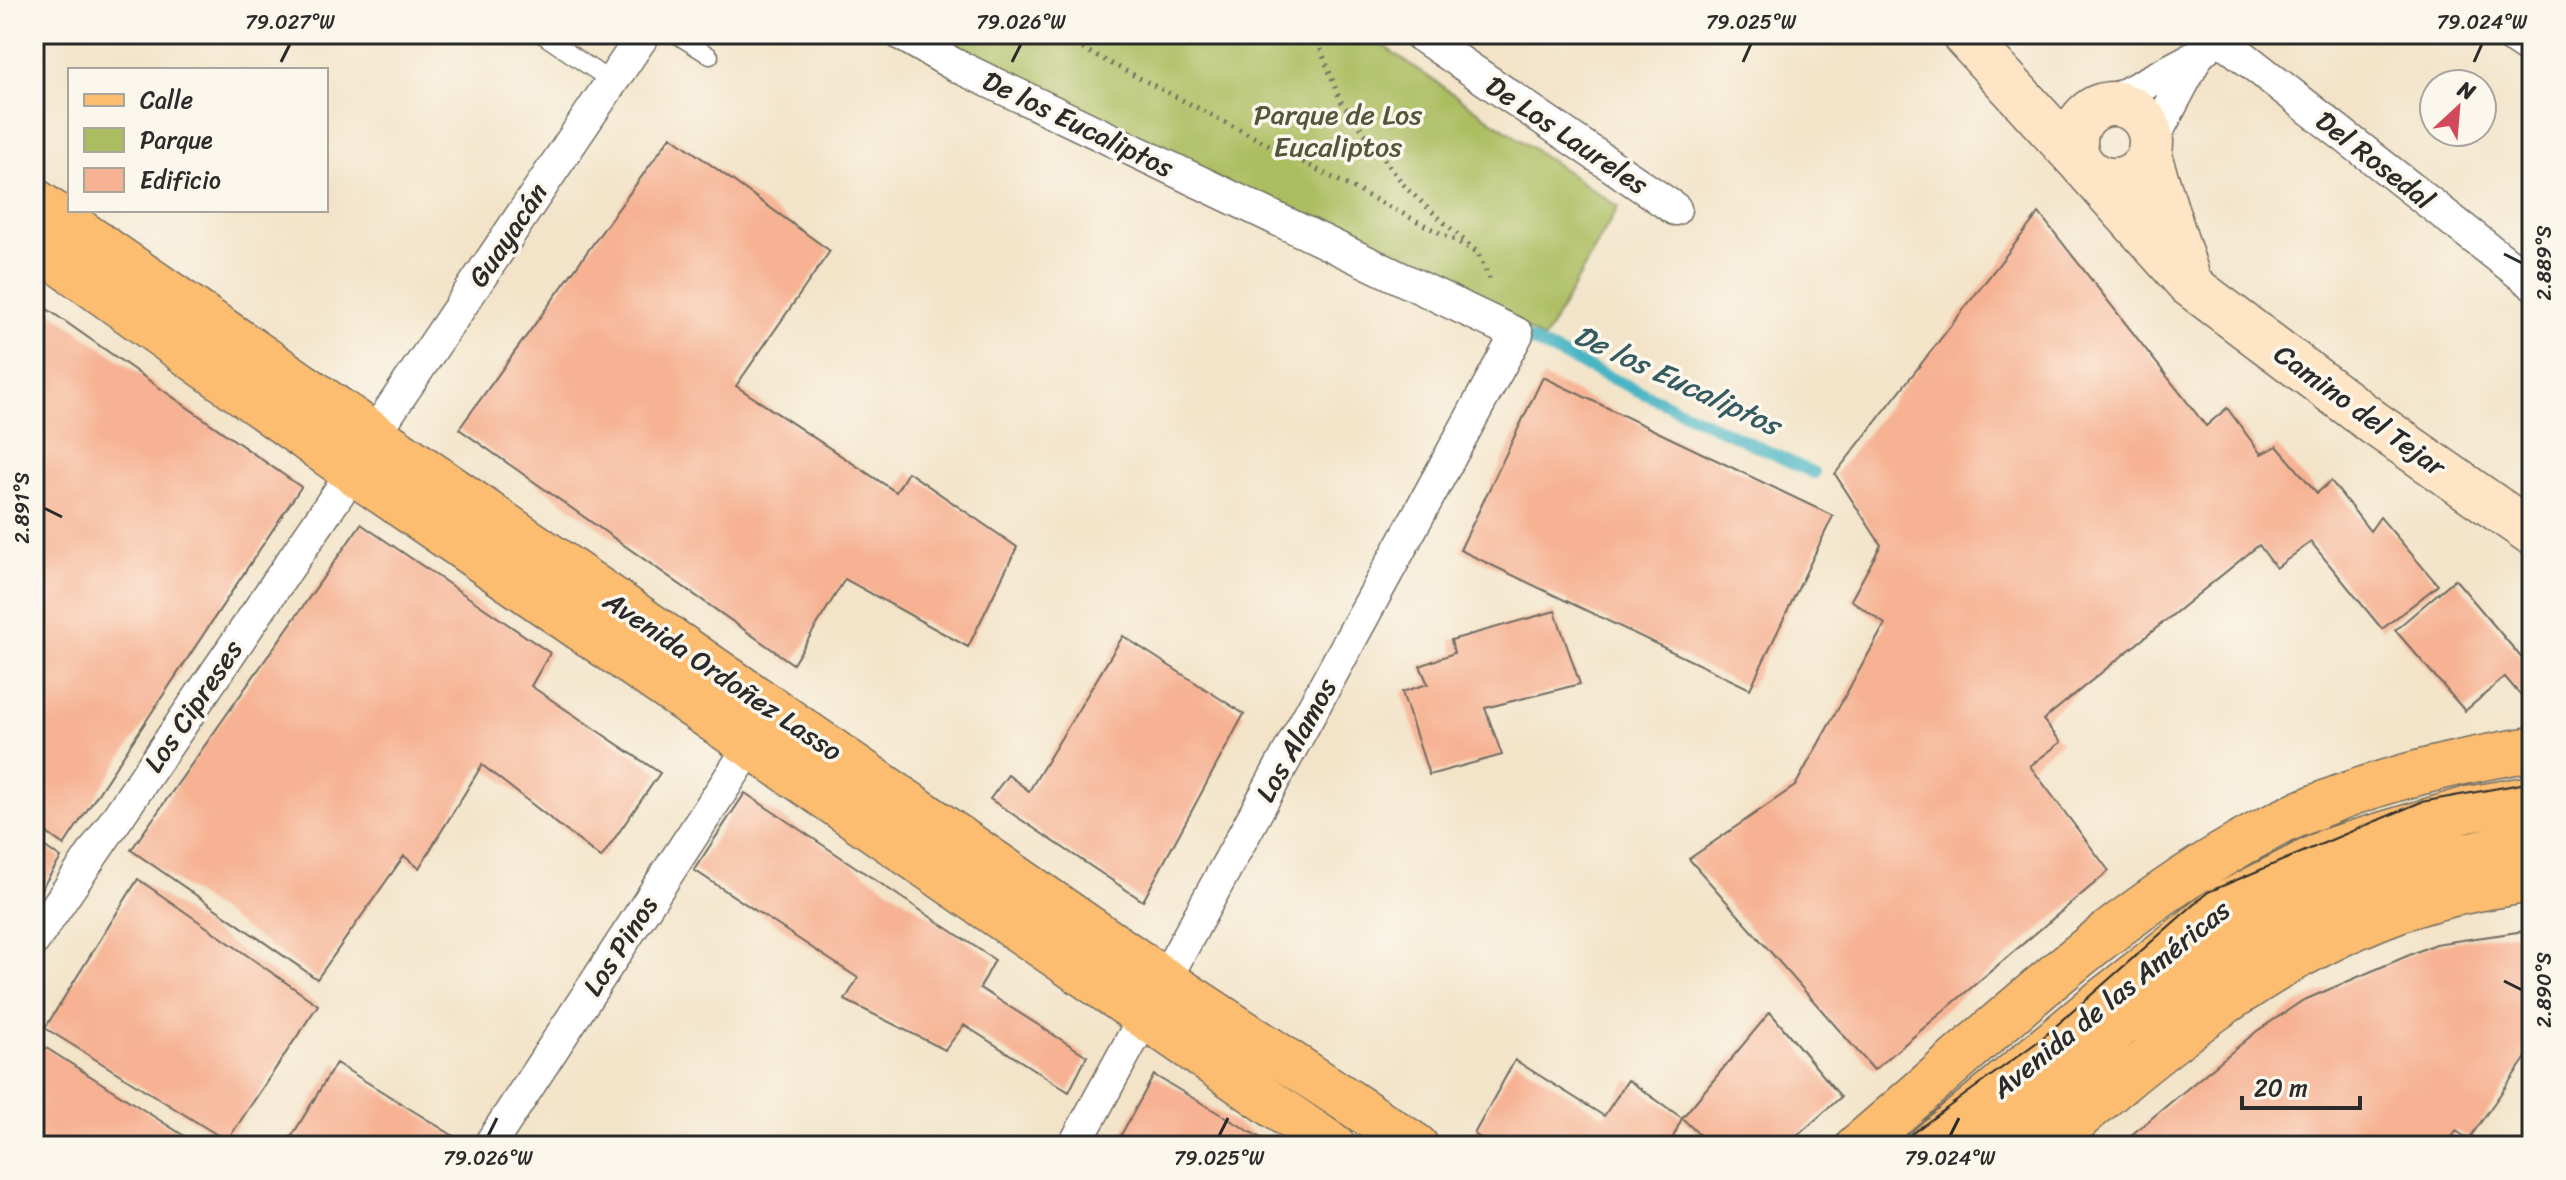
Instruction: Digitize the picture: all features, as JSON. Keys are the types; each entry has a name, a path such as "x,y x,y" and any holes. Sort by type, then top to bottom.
{"main road":[{"name":"Avenida Ordoñez Lasso","path":"34,200 750,747 1153,997 1396,1141"},
{"name":"Avenida Ordoñez Lasso","path":"34,244 363,454 1153,997 1333,1146"},
{"name":"Avenida de las Américas","path":"1858,1146 2011,1010 2118,925 2194,872 2261,832 2330,802 2448,764 2532,749"},
{"name":"Avenida de las Américas","path":"1929,1146 2103,1000 2227,903 2330,850 2468,809 2532,798"},
{"name":"Avenida de las Américas","path":"1987,1146 2118,1027 2256,930 2359,885 2439,861 2532,841"},
{"path":"2046,1146 2162,1045 2277,968 2413,905 2532,880"}],"street":[{"name":"Guayacán","path":"363,454 644,34"},
{"name":"De los Eucaliptos","path":"901,34 953,64 1517,334"},
{"name":"De Los Laureles","path":"1419,34 1675,209"},
{"path":"2508,34 2532,50"},
{"path":"2211,42 2135,174 2112,180 2086,169 2075,153 2077,128 2099,107 2211,42"},
{"name":"Del Rosedal","path":"2211,42 2532,283"},
{"name":"Camino del Tejar","path":"1976,48 2023,74 2099,107"},
{"name":"Camino del Tejar","path":"1976,48 2190,285 2374,423 2532,533"},
{"path":"2099,107 2127,107 2145,122 2190,285"},
{"name":"Los Alamos","path":"1074,1146 1517,334"},
{"name":"Los Cipreses","path":"34,940 363,454"},
{"name":"Los Pinos","path":"489,1146 750,747"}],"lane":[{"path":"541,34 612,82"},
{"path":"675,34 710,56"}],"path":[{"path":"1054,34 1477,252"},
{"path":"1315,34 1340,100 1406,188 1477,252 1517,334"}],"green space":[{"name":"Parque de Los Eucaliptos","path":"912,34 1366,34 1618,207 1544,340 1507,316"}],"building":[{"path":"671,136 830,251 736,386 896,492 908,472 1017,547 968,647 845,579 793,664 459,429"},
{"path":"2039,213 2206,426 2227,408 2261,454 2277,446 2317,493 2331,481 2370,531 2380,517 2438,585 2382,629 2311,542 2276,568 2259,545 2043,720 2061,742 2030,766 2109,871 1874,1070 1689,859 1795,786 1885,624 1851,600 1881,545 1835,474"},
{"path":"43,306 301,487 64,845 34,824 34,320"},
{"path":"1543,377 1833,516 1750,689 1460,550"},
{"path":"361,524 550,653 531,686 660,773 601,858 482,765 419,868 404,856 317,979 131,850"},
{"path":"2455,579 2525,662 2532,656 2532,709 2505,677 2465,711 2395,630"},
{"path":"1555,611 1580,684 1485,708 1502,755 1429,775 1402,692 1428,684 1420,666 1454,653 1451,640"},
{"path":"1123,636 1244,714 1143,901 990,799 1008,775 1029,791"},
{"path":"745,793 995,960 980,988 1087,1056 1069,1092 964,1025 945,1050 845,1000 858,978 694,870"},
{"path":"34,839 61,858 34,900"},
{"path":"138,879 318,1005 227,1141 45,1028"},
{"path":"2532,930 2532,1049 2469,1139 2456,1131 2446,1146 2118,1146 2257,1031 2302,1001 2435,944"},
{"path":"1770,1012 1841,1097 1786,1146 1711,1146 1682,1118"},
{"path":"37,1042 200,1146 34,1146 34,1046"},
{"path":"1515,1060 1604,1116 1628,1080 1682,1118 1669,1146 1494,1146 1474,1134"},
{"path":"336,1063 465,1143 463,1146 286,1146"},
{"path":"1154,1075 1274,1146 1115,1146"}],"waterway":[{"name":"De los Eucaliptos","path":"1517,334 1814,473"}],"tram line":[{"path":"1895,1146 2040,1040 2208,892 2421,802 2532,782"}]}
